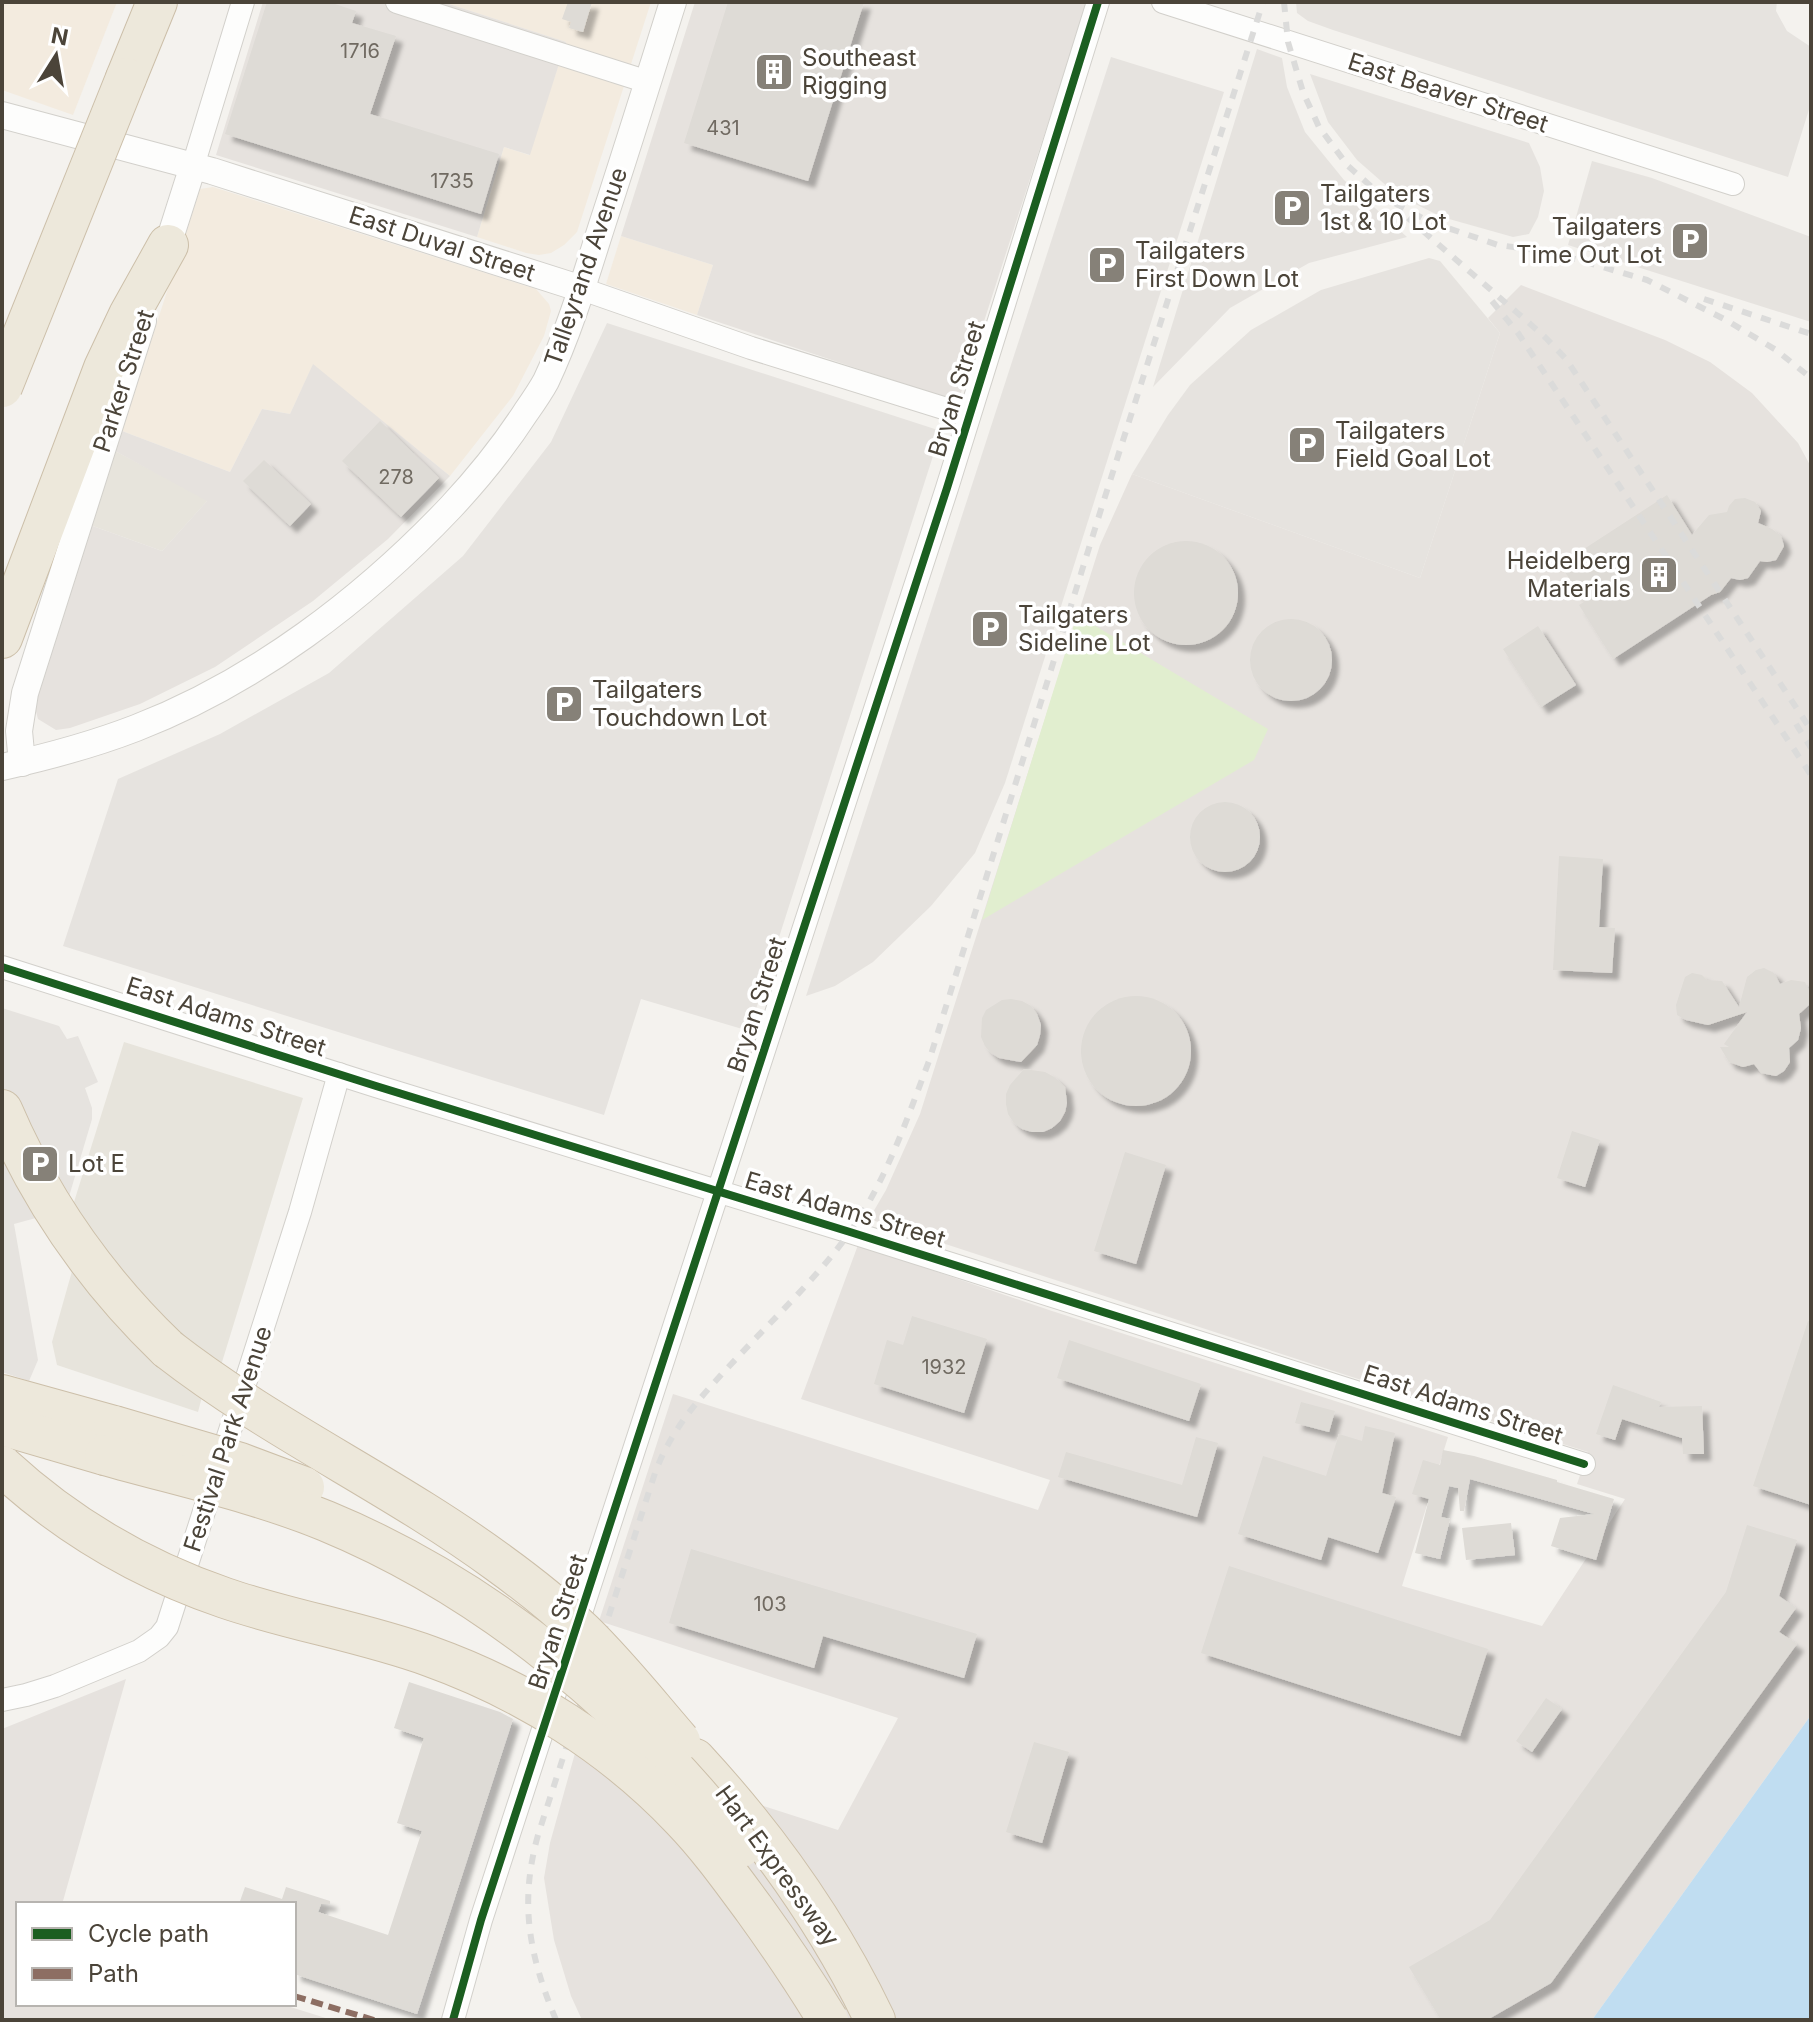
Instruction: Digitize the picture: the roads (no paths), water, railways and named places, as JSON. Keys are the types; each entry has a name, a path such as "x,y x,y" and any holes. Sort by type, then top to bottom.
{"highway":[{"path":"2,387 118,75 137,2"},
{"path":"2,338 118,75 157,2"},
{"path":"2,638 108,360 168,245"},
{"path":"2,1110 33,1176 73,1239 118,1297 168,1349"},
{"path":"2,1164 40,1219 76,1263 168,1349 264,1416 459,1535 533,1589 601,1650 695,1759"},
{"path":"2,1395 110,1441 341,1528 382,1547 446,1583 546,1652 644,1738 727,1829 796,1924 850,2020"},
{"path":"2,1425 206,1452 273,1475 356,1510 435,1551 514,1601 621,1685 695,1759"},
{"path":"2,1466 63,1515 154,1569 236,1601 379,1640 442,1661 511,1692 576,1731 645,1784 707,1847 772,1933 828,2020"},
{"name":"Hart Expressway","path":"695,1759 742,1813 803,1896 839,1953 875,2020"}],"street":[{"name":"Parker Street","path":"12,765 25,693 243,2"},
{"path":"397,2 648,82"},
{"name":"Talleyrand Avenue","path":"12,765 121,733 173,712 246,673 333,614 381,574 419,540 470,486 508,441 544,385 562,344 673,2"},
{"name":"Bryan Street","path":"453,2020 478,1930 939,515 1098,2"},
{"name":"East Beaver Street","path":"1163,2 1733,184"},
{"name":"East Duval Street","path":"2,115 193,166 969,416"},
{"name":"East Adams Street","path":"2,967 1584,1464"},
{"name":"Festival Park Avenue","path":"2,1700 55,1686 139,1651 167,1627 300,1212 339,1074"}],"water":[{"path":"1811,1715 1811,2020 1592,2020"}],"railway":[{"path":"556,2020 533,1951 528,1906 532,1860 655,1473 670,1441 700,1398 809,1282 850,1232 895,1149 929,1061 1263,2"},
{"path":"1284,2 1288,42 1303,92 1319,127 1348,166 1383,197 1430,222 1498,245 1551,252 1647,280 1726,320 1776,350 1811,378"},
{"path":"1408,218 1544,336 1566,359 1811,730"},
{"path":"1704,299 1811,334"},
{"path":"1492,301 1518,333 1811,775"},
{"path":"1796,724 1811,748"}],"place":[{"name":"Southeast Rigging","path":"774,72"},
{"name":"Tailgaters 1st & 10 Lot","path":"1292,208"},
{"name":"Tailgaters Time Out Lot","path":"1690,241"},
{"name":"Tailgaters First Down Lot","path":"1107,265"},
{"name":"Tailgaters Field Goal Lot","path":"1307,445"},
{"name":"Heidelberg Materials","path":"1659,575"},
{"name":"Tailgaters Sideline Lot","path":"990,629"},
{"name":"Tailgaters Touchdown Lot","path":"564,704"},
{"name":"Lot E","path":"40,1164"}]}
